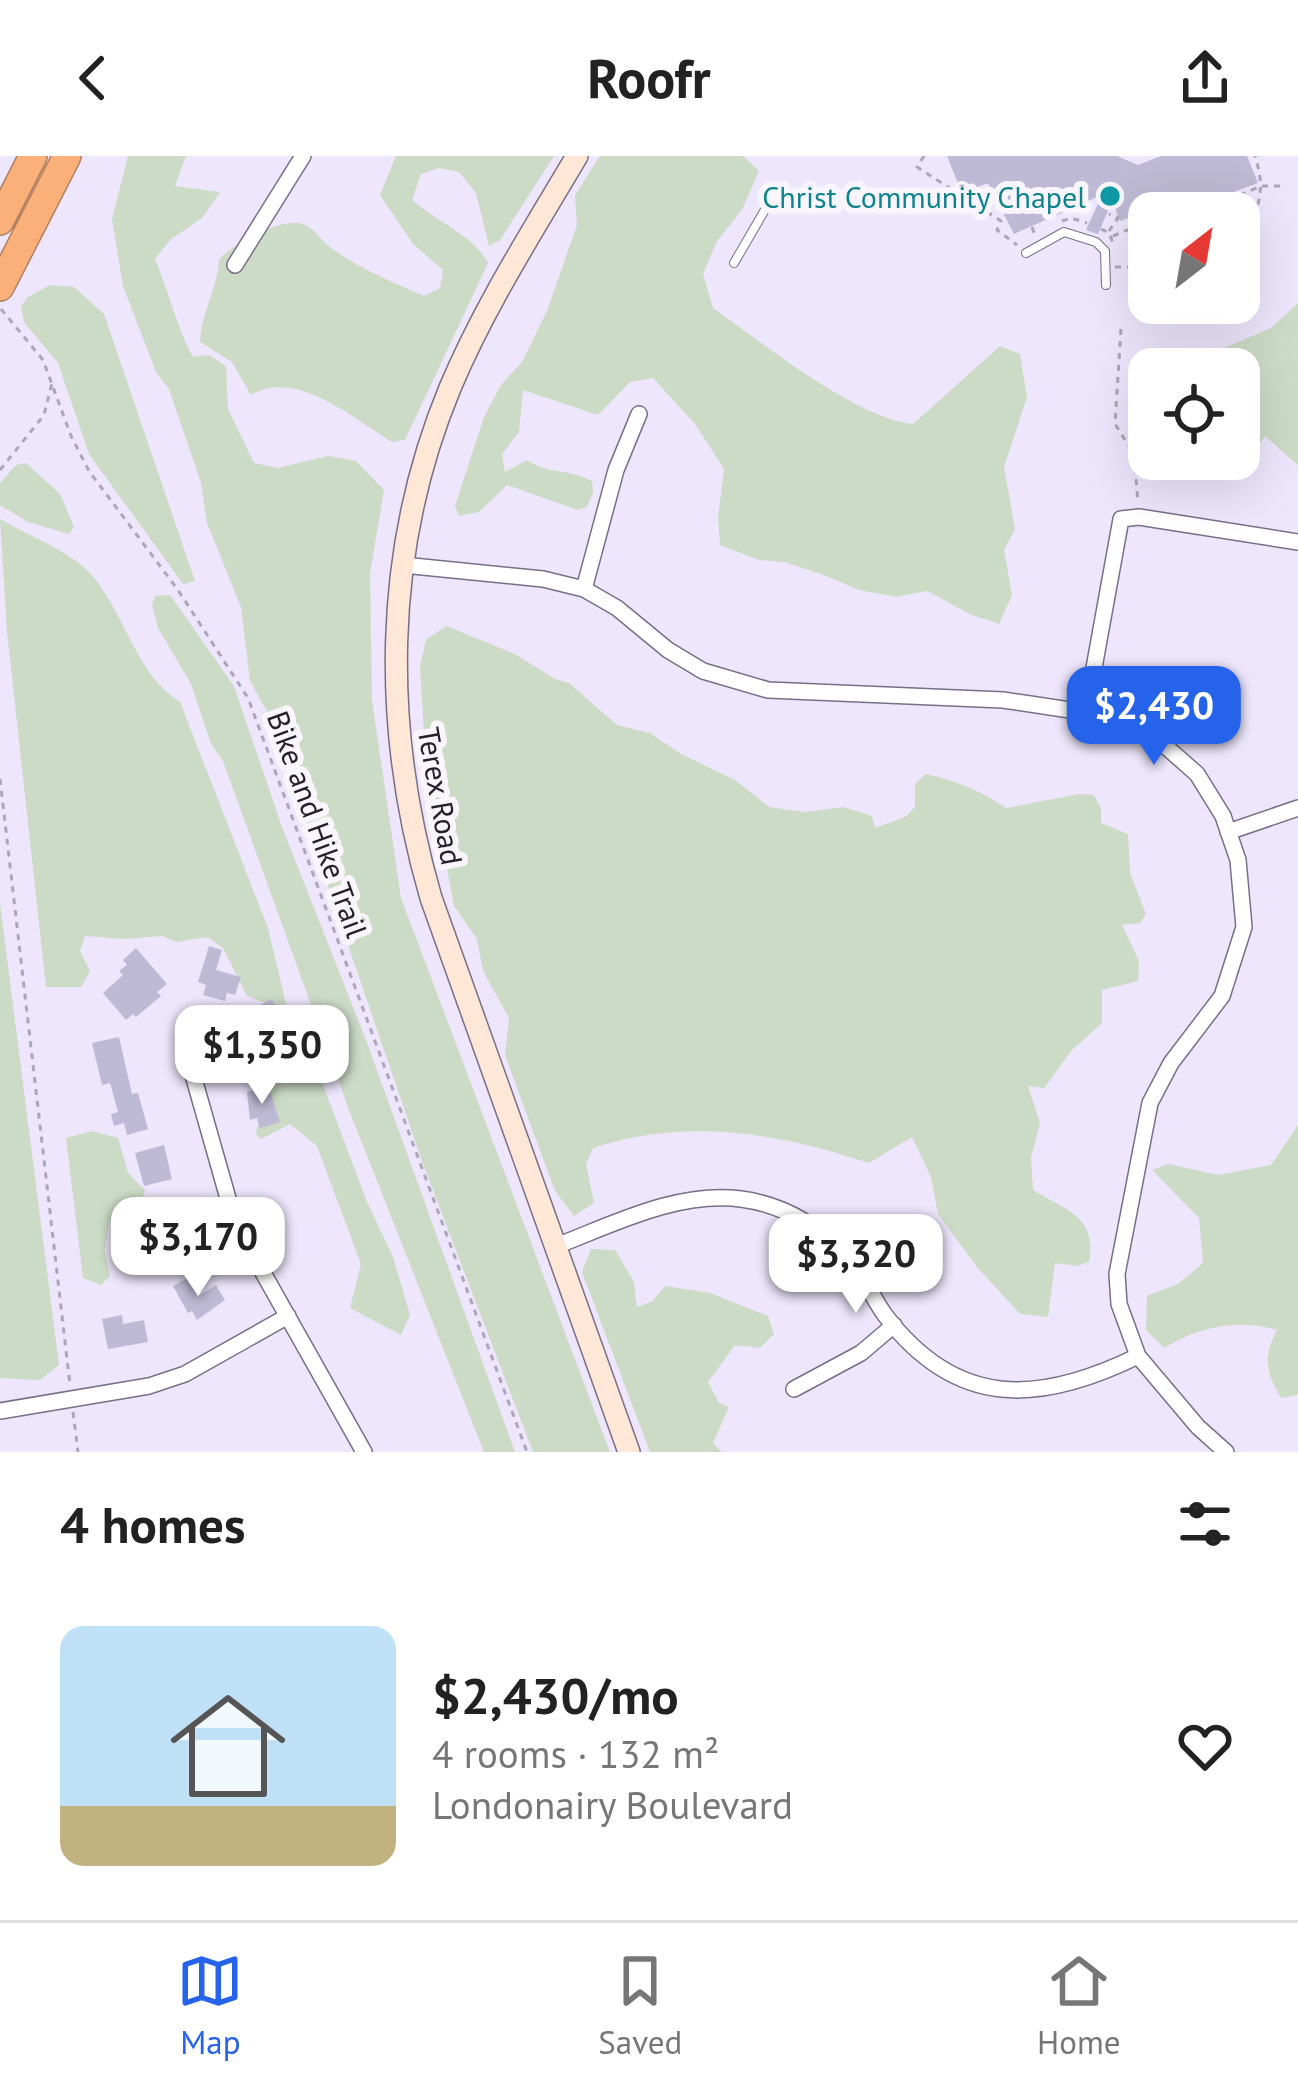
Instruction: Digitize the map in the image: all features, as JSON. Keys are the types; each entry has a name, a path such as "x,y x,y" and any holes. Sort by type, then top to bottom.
{"highway":[{"path":"0,221 33,156"},
{"path":"0,287 66,162"}],"main road":[{"name":"Terex Road","path":"577,156 499,290 449,392 415,496 403,565 395,678 407,808 442,932 629,1452"}],"street":[{"path":"235,265 303,156"},
{"path":"584,590 616,470 639,414"},
{"path":"1086,712 1118,523 1125,516 1298,542"},
{"path":"403,565 543,579 584,590 617,608 679,657 735,683 785,692 1003,700 1086,712 1139,728 1169,747 1197,774 1228,832 1242,875 1241,945 1222,996 1171,1063 1150,1102 1119,1252 1119,1304 1138,1356 1186,1414 1226,1452"},
{"path":"1228,832 1298,808"},
{"path":"187,1054 235,1223 364,1452"},
{"path":"556,1246 683,1202 721,1198 762,1204 799,1218 829,1239 858,1270 911,1346 962,1378 1007,1390 1070,1385 1138,1356"},
{"path":"0,1411 148,1386 185,1374 288,1316"},
{"path":"794,1389 861,1353 894,1325"}],"lane":[{"path":"734,263 773,196"},
{"path":"1023,249 1064,232 1083,236 1105,251 1106,285"}],"path":[{"path":"1255,156 1260,196"},
{"path":"913,157 923,159 917,166 1001,221 999,232 1023,249"},
{"path":"981,208 989,193 987,183"},
{"path":"1247,192 1281,186"},
{"path":"1070,208 1076,219"},
{"path":"1035,237 1066,220 1087,223"},
{"path":"1112,224 1114,247"},
{"path":"1101,229 1110,234 1128,228"},
{"path":"1115,268 1128,268"},
{"name":"Bike and Hike Trail","path":"0,308 52,381 89,471 178,590 256,714 527,1452"},
{"path":"1121,329 1115,424 1134,454 1138,516"},
{"path":"0,470 44,415 52,381"},
{"path":"0,779 71,1391"},
{"path":"72,1406 78,1452"}],"green space":[{"path":"128,156 186,156 175,186 220,192 202,218 170,240 155,259 193,357 209,355 226,366 228,409 254,463 278,468 328,456 356,461 384,490 370,573 372,700 401,898 610,1452 533,1452 423,1164 270,717 250,681 241,607 207,523 201,483 169,389 156,372 123,286 112,219"},
{"path":"396,156 554,156 500,240 489,246 476,193 459,172 439,168 421,174 412,200 464,236 488,263 405,440 392,442 305,392 268,388 251,395 232,362 200,342 219,260 246,239 283,224 307,226 353,262 424,296 440,288 443,270 413,244 380,195"},
{"path":"600,156 743,156 759,171 742,210 717,241 703,274 713,308 810,377 864,408 913,424 1000,346 1020,354 1027,397 1004,467 1015,529 1004,550 1012,595 999,624 927,591 896,597 859,590 785,562 759,560 720,545 724,469 695,424 653,378 630,382 598,415 523,390 519,432 502,454 505,472 527,460 584,477 592,481 587,507 578,510 507,485 479,512 459,516 455,506 484,417 501,385 522,362 547,311 577,225 575,195"},
{"path":"50,285 74,287 104,314 195,581 183,584 89,454 58,363 24,322 21,307 28,297"},
{"path":"1298,303 1298,465 1265,436 1260,444 1260,348 1224,348 1271,328"},
{"path":"26,463 60,494 74,527 69,534 28,522 0,505 0,483 16,465"},
{"path":"0,519 86,569 106,594 142,662 180,702 268,928 288,1012 247,996 223,948 207,937 177,942 162,936 85,936 80,951 90,971 81,987 46,987 7,632"},
{"path":"170,595 234,686 515,1452 484,1452 349,1110 223,761 211,744 191,684 158,628 152,605 155,596"},
{"path":"446,626 515,654 569,683 617,725 650,733 735,780 769,807 805,812 843,807 872,816 875,828 905,817 915,807 915,784 926,774 968,787 1006,808 1094,795 1101,808 1101,823 1128,834 1130,873 1146,914 1140,923 1122,925 1139,961 1138,981 1102,990 1102,1023 1072,1050 1044,1088 1028,1086 1040,1123 1031,1158 1033,1190 1077,1217 1090,1247 1089,1262 1077,1266 1055,1263 1048,1317 1020,1314 977,1267 938,1214 931,1177 912,1137 869,1163 800,1144 732,1133 697,1131 628,1139 593,1148 586,1164 594,1203 574,1216 555,1191 505,1055 509,1018 483,971 477,939 454,906 425,751 420,666 426,640"},
{"path":"0,903 59,1365 40,1380 0,1378"},
{"path":"304,1034 367,1202 393,1257 410,1315 401,1335 350,1308 361,1264 317,1146 290,1124 261,1139 256,1134 266,1080"},
{"path":"1298,1125 1298,1395 1281,1398 1268,1364 1277,1330 1219,1327 1164,1348 1146,1330 1147,1296 1178,1284 1203,1263 1199,1218 1152,1170 1168,1164 1218,1175 1271,1165"},
{"path":"92,1131 118,1138 128,1173 145,1190 136,1218 109,1222 105,1250 110,1276 101,1285 83,1278 66,1138"},
{"path":"591,1249 615,1250 634,1282 637,1307 653,1301 665,1286 710,1293 768,1316 774,1334 760,1348 735,1345 708,1382 719,1403 729,1407 713,1443 722,1452 650,1452 582,1272"}],"building":[{"name":"Christ Community Chapel","path":"947,156 1117,156 1138,165 1161,156 1247,156 1258,183 1234,192 1128,192 1128,218 1120,221 1112,201 1098,234 1086,230 1102,195 1014,234 988,183 962,193"},
{"path":"209,946 222,950 216,970 241,977 235,995 227,993 225,1001 203,995 206,985 198,982"},
{"path":"136,948 167,984 157,992 161,996 126,1020 103,993 123,975 119,971 127,965 123,960"},
{"path":"272,999 292,1040 261,1055 245,1021 253,1017 250,1010"},
{"path":"119,1037 132,1094 138,1093 148,1129 127,1135 124,1123 114,1126 111,1114 118,1112 110,1083 102,1085 92,1043"},
{"path":"268,1085 280,1122 260,1128 257,1118 250,1120 247,1092"},
{"path":"164,1145 172,1179 144,1186 135,1153"},
{"path":"175,1200 187,1234 158,1244 147,1210"},
{"path":"188,1278 198,1296 216,1285 225,1300 197,1320 173,1286"},
{"path":"122,1315 123,1324 144,1320 148,1342 108,1349 102,1319"}],"place":[{"name":"Christ Community Chapel","path":"1110,196"}]}
